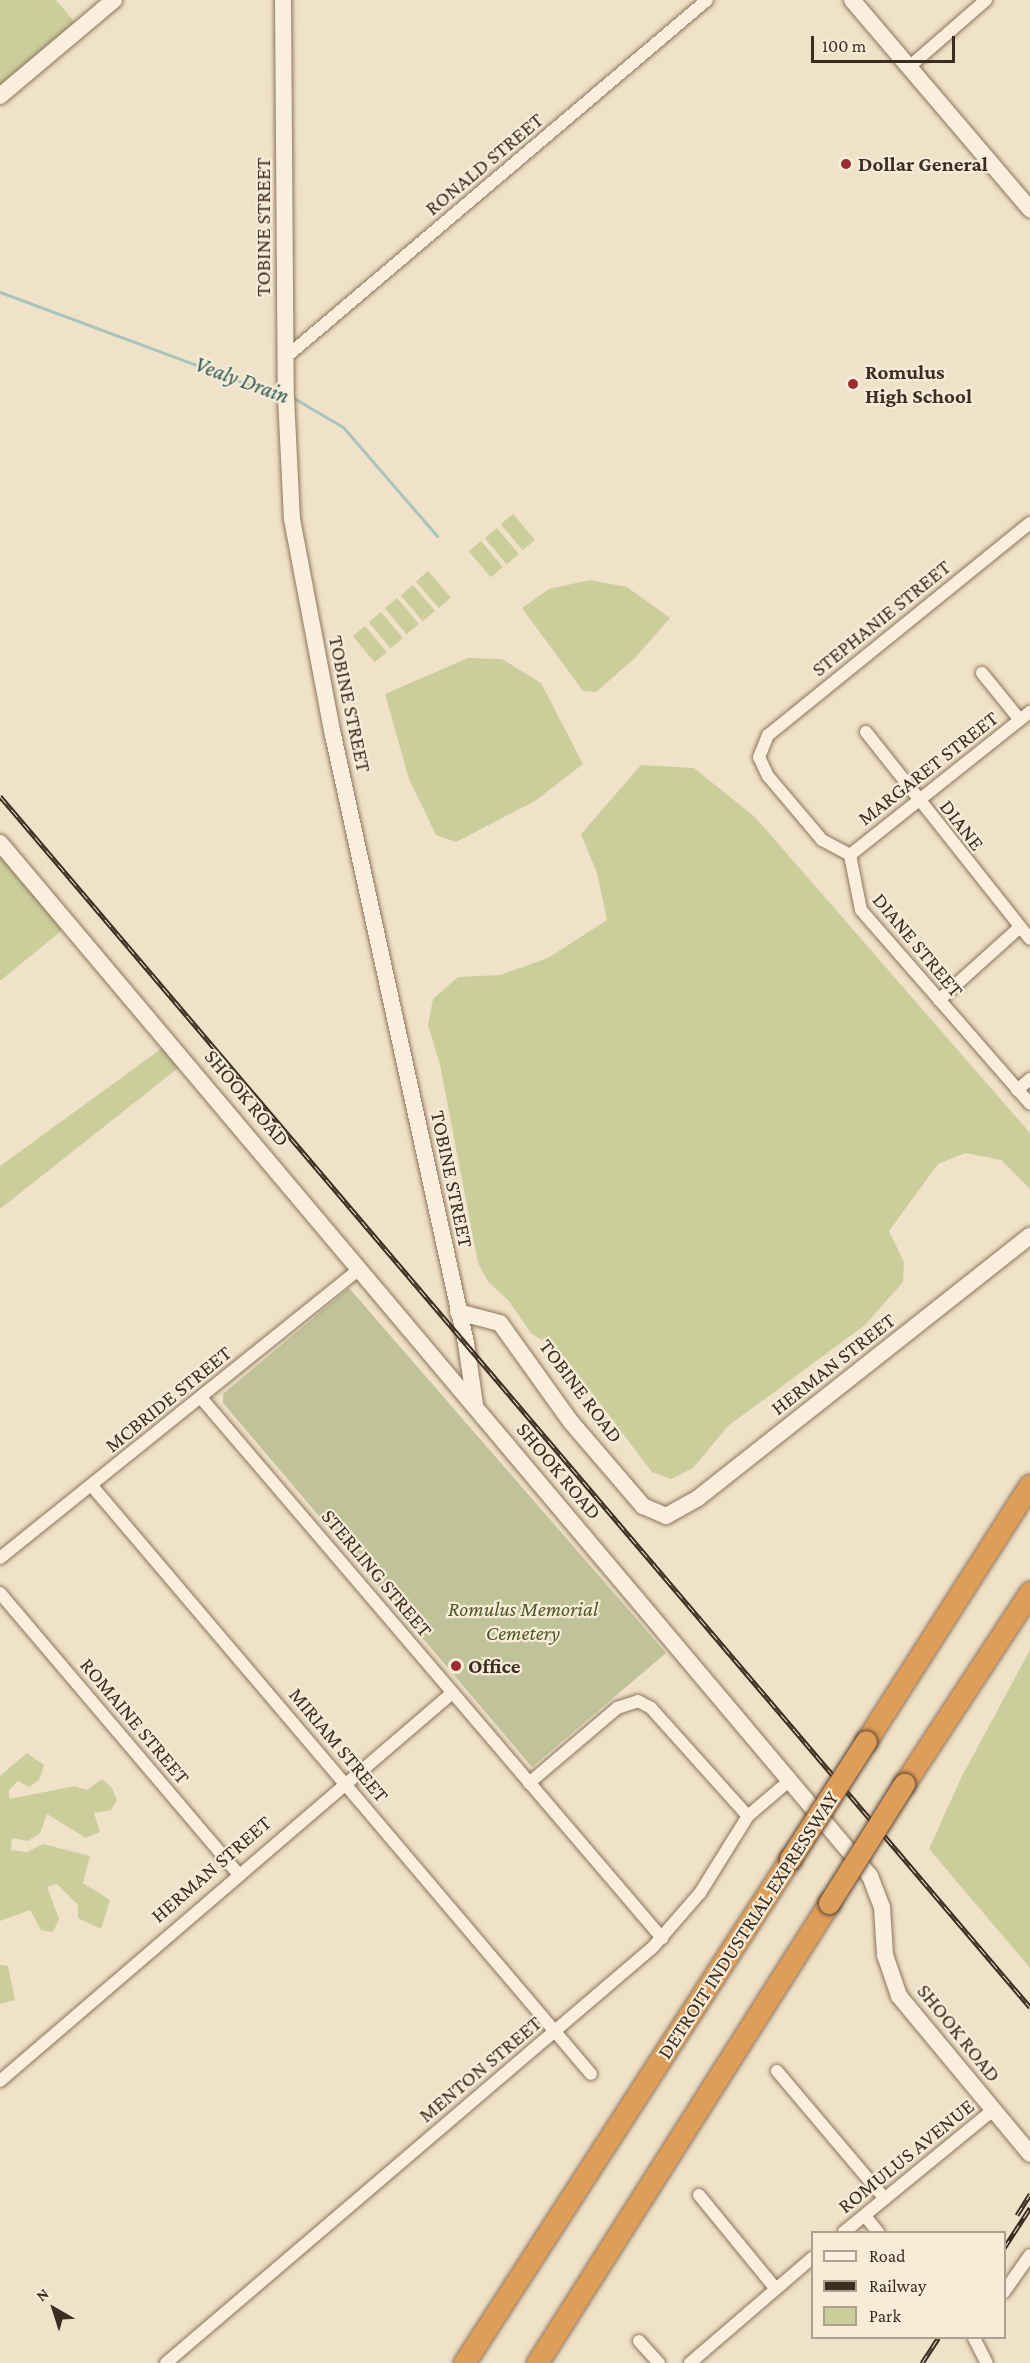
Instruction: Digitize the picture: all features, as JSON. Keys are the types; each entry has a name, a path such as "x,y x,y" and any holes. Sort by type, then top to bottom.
{"highway":[{"name":"DETROIT INDUSTRIAL EXPRESSWAY","path":"465,2363 1030,1485"},
{"path":"537,2363 904,1784 1030,1592"},
{"path":"904,1784 916,1783 1030,1607"},
{"path":"457,2363 555,2223"}],"street":[{"path":"0,96 114,0"},
{"name":"TOBINE STREET","path":"283,0 287,475 297,550 459,1312 475,1406"},
{"name":"RONALD STREET","path":"286,357 707,0"},
{"path":"852,0 1030,209"},
{"path":"909,67 986,0"},
{"name":"STEPHANIE STREET","path":"850,855 822,840 792,807 761,766 759,748 797,710 1030,523"},
{"path":"982,673 1025,716"},
{"name":"MARGARET STREET","path":"850,855 1025,716"},
{"name":"DIANE","path":"866,732 1030,939"},
{"name":"SHOOK ROAD","path":"0,843 790,1780 876,1888 885,1955 899,1996 1030,2154"},
{"name":"DIANE STREET","path":"850,855 861,910 1030,1104"},
{"path":"939,1000 1020,927"},
{"path":"1017,1090 1030,1079"},
{"name":"HERMAN STREET","path":"658,1515 677,1514 1030,1236"},
{"name":"MCBRIDE STREET","path":"0,1558 202,1399 359,1269"},
{"name":"TOBINE ROAD","path":"459,1312 500,1323 572,1422 643,1506 658,1515"},
{"name":"STERLING STREET","path":"202,1399 662,1938"},
{"name":"MIRIAM STREET","path":"92,1486 591,2074"},
{"name":"ROMAINE STREET","path":"0,1593 239,1875"},
{"name":"HERMAN STREET","path":"0,2081 452,1693"},
{"path":"529,1783 617,1708 635,1701 651,1708 748,1816"},
{"name":"MENTON STREET","path":"166,2363 662,1938 700,1893 748,1816 790,1780"},
{"path":"777,2071 885,2199"},
{"name":"ROMULUS AVENUE","path":"845,2231 993,2110"},
{"path":"699,2194 775,2289"},
{"path":"865,2216 877,2231"},
{"path":"1006,2291 1030,2255"},
{"path":"690,2363 811,2260"},
{"path":"975,2339 987,2363"},
{"path":"639,2341 658,2363"}],"green space":[{"path":"0,0 56,0 77,25 0,90"},
{"path":"513,514 535,540 523,550 501,524"},
{"path":"497,528 519,554 507,564 485,538"},
{"path":"481,541 503,567 491,577 469,551"},
{"path":"428,571 451,597 439,608 416,581"},
{"path":"590,580 627,587 670,618 634,659 596,692 583,691 522,608 549,589"},
{"path":"413,585 435,611 423,621 401,595"},
{"path":"397,598 419,624 407,634 385,608"},
{"path":"381,612 403,638 391,648 369,622"},
{"path":"365,626 387,652 375,662 353,636"},
{"path":"468,658 502,659 541,683 583,764 535,801 456,842 436,835 409,779 385,694"},
{"path":"641,765 694,768 755,817 1030,1133 1030,1189 1001,1160 965,1153 938,1164 889,1231 904,1262 903,1282 865,1325 728,1426 693,1468 671,1479 652,1472 564,1356 531,1333 508,1300 488,1282 478,1263 440,1065 428,1025 433,999 458,977 500,975 548,958 607,920 597,873 581,834"},
{"path":"0,850 66,927 0,981"},
{"path":"165,1046 182,1065 0,1209 0,1166"},
{"name":"Romulus Memorial Cemetery","path":"349,1288 666,1653 532,1767 223,1403 223,1394"},
{"path":"1030,1650 1030,1968 929,1849 961,1778"},
{"path":"27,1753 44,1765 39,1780 29,1787 18,1781 9,1790 9,1799 75,1786 87,1790 102,1779 112,1788 117,1800 111,1810 94,1813 100,1832 86,1838 47,1814 40,1833 28,1841 12,1838 11,1850 27,1852 43,1844 90,1856 83,1883 110,1900 101,1929 78,1918 78,1905 57,1884 47,1887 59,1919 53,1932 41,1930 30,1910 0,1921 0,1776"},
{"path":"0,1965 8,1966 15,2000 0,2004"}],"waterway":[{"name":"Vealy Drain","path":"0,292 279,396"},
{"name":"Vealy Drain","path":"292,397 343,427 437,536"}],"railway":[{"path":"0,796 1030,2007"},
{"path":"1017,2215 1030,2194"},
{"path":"1006,2245 1030,2208"},
{"path":"922,2363 937,2339"}],"place":[{"name":"Dollar General","path":"846,164"},
{"name":"Romulus High School","path":"853,384"},
{"name":"Office","path":"456,1666"}]}
